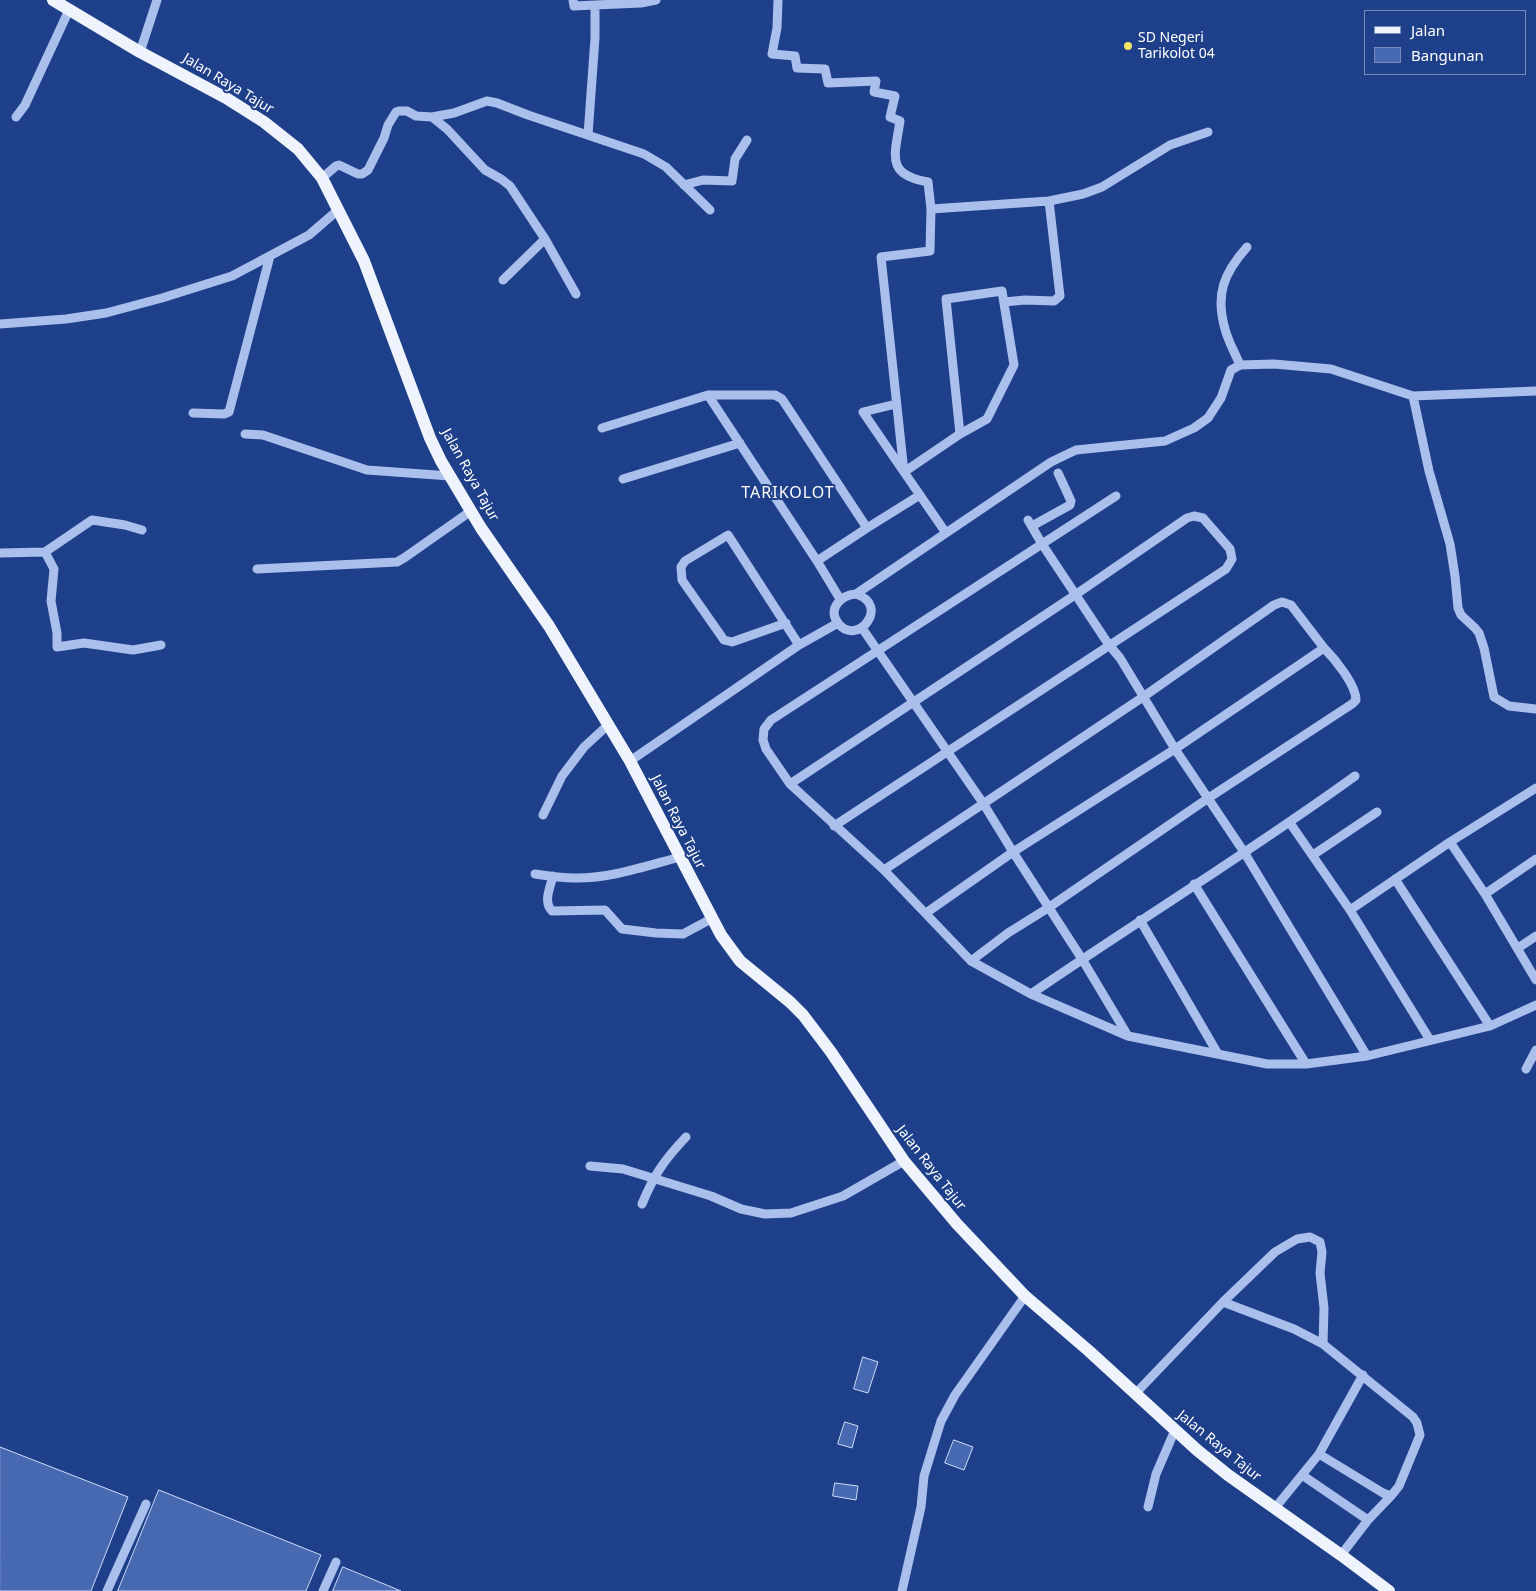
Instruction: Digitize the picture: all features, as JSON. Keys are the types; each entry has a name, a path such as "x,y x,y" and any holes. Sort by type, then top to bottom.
{"main road":[{"name":"Jalan Raya Tajur","path":"52,0 140,52 226,98 264,122 298,149 322,178 364,261 430,438 471,511 549,626 630,760 711,919 740,961 803,1015 831,1052 904,1161 957,1224 1025,1296 1089,1351 1175,1430 1228,1475 1341,1554 1389,1591"}],"street":[{"path":"140,52 157,0"},
{"path":"573,0 574,6 642,3 656,0"},
{"path":"778,0 777,28 772,54 795,56 796,68 825,69 828,83 876,81 874,92 895,96 890,117 900,121 895,153 897,166 908,177 928,182 931,208 930,251 881,257 904,472"},
{"path":"588,135 595,38 594,5"},
{"path":"16,117 25,105 69,10"},
{"path":"322,178 339,165 358,174 368,170 384,138 388,125 396,112 402,110 416,116 432,116 454,113 487,101 644,154 666,167 710,210"},
{"path":"432,116 447,129 485,170 510,186 545,239 576,294"},
{"path":"931,208 1049,201 1083,194 1102,186 1170,146 1208,132"},
{"path":"684,185 703,180 732,182 735,159 747,140"},
{"path":"1004,302 1054,300 1060,296 1049,201"},
{"path":"0,324 66,319 106,313 232,276 309,235 338,210"},
{"path":"503,280 545,239"},
{"path":"1240,365 1225,330 1222,310 1222,289 1225,276 1233,262 1247,247"},
{"path":"193,413 224,414 229,412 270,256"},
{"path":"904,472 960,434 987,419 1014,365 1002,291 946,298 960,434"},
{"path":"856,594 866,599 871,609 869,620 862,628 849,630 838,623 834,610 840,599 856,594 1051,462 1071,452 1089,448 1165,442 1194,428 1208,418 1221,398 1231,370 1240,365 1274,364 1331,369 1413,396 1536,391"},
{"path":"708,395 818,561 840,599"},
{"path":"602,428 708,395 775,395 782,399 867,528"},
{"path":"1413,396 1429,470 1450,544 1458,608 1461,615 1479,634 1484,648 1494,697 1509,706 1536,709"},
{"path":"896,404 863,412 946,533"},
{"path":"245,434 263,434 367,470 450,476"},
{"path":"623,479 740,443"},
{"path":"1058,473 1071,500 1070,505 1030,523 1075,595 1120,658 1207,799 1244,852 1367,1056"},
{"path":"818,561 920,496"},
{"path":"1116,496 771,720 764,729 763,740 766,749 790,784 884,870 971,961 1031,994 1128,1036 1267,1064 1306,1064 1367,1056 1490,1026 1536,1005"},
{"path":"257,569 397,562 471,511"},
{"path":"790,784 1075,595 1187,518 1194,516 1203,518 1230,549 1232,559 1226,569 834,826"},
{"path":"0,553 45,552 92,520 125,525 142,530"},
{"path":"786,623 732,642 724,640 682,580 681,567 686,561 728,535 786,623 799,645"},
{"path":"45,552 54,569 51,601 57,647 84,643 133,650 161,645"},
{"path":"884,870 1143,697 1274,605 1282,602 1290,605 1333,658 1355,690 1356,700 1008,933 971,961"},
{"path":"630,760 799,645 838,623"},
{"path":"862,628 983,803 1082,959 1128,1036"},
{"path":"926,913 1013,852 1175,749 1324,648"},
{"path":"543,815 562,776 584,747 608,725"},
{"path":"1031,994 1194,884 1290,823 1355,776"},
{"path":"1350,910 1450,842 1536,788"},
{"path":"1313,855 1377,812"},
{"path":"1290,823 1350,910 1430,1040"},
{"path":"1450,842 1485,894 1536,980"},
{"path":"536,874 587,878 680,857"},
{"path":"1485,894 1536,860"},
{"path":"553,876 547,901 548,907 552,911 605,910 622,929 656,933 683,934 711,919"},
{"path":"1396,879 1490,1026"},
{"path":"1194,884 1306,1064"},
{"path":"1140,920 1218,1054"},
{"path":"1518,948 1536,936"},
{"path":"1526,1069 1536,1050"},
{"path":"642,1204 653,1178 665,1159 686,1137"},
{"path":"590,1166 623,1169 711,1196 741,1209 765,1214 791,1213 843,1196 904,1161"},
{"path":"1136,1394 1223,1302 1275,1252 1297,1239 1310,1237 1320,1242 1322,1252 1320,1273 1324,1308 1323,1344"},
{"path":"902,1591 921,1507 924,1476 941,1421 955,1395 1025,1296"},
{"path":"1223,1302 1294,1329 1323,1344 1413,1417 1417,1423 1420,1435 1399,1486 1368,1520 1341,1554"},
{"path":"1275,1508 1319,1454 1363,1376"},
{"path":"1148,1507 1156,1474 1175,1430"},
{"path":"1319,1454 1391,1496"},
{"path":"1302,1475 1368,1520"},
{"path":"107,1591 146,1504"},
{"path":"323,1591 336,1562"}],"building":[{"path":"863,1357 878,1362 868,1393 854,1389"},
{"path":"845,1422 858,1426 852,1448 838,1444"},
{"path":"954,1440 973,1447 964,1470 945,1463"},
{"path":"0,1447 128,1497 91,1591 0,1591"},
{"path":"835,1483 858,1486 856,1500 833,1496"},
{"path":"159,1490 321,1555 306,1591 118,1591"},
{"path":"343,1567 401,1591 333,1591"}],"place":[{"name":"SD Negeri Tarikolot 04","path":"1128,46"}],"district":[{"name":"TARIKOLOT","path":"788,493"}]}
